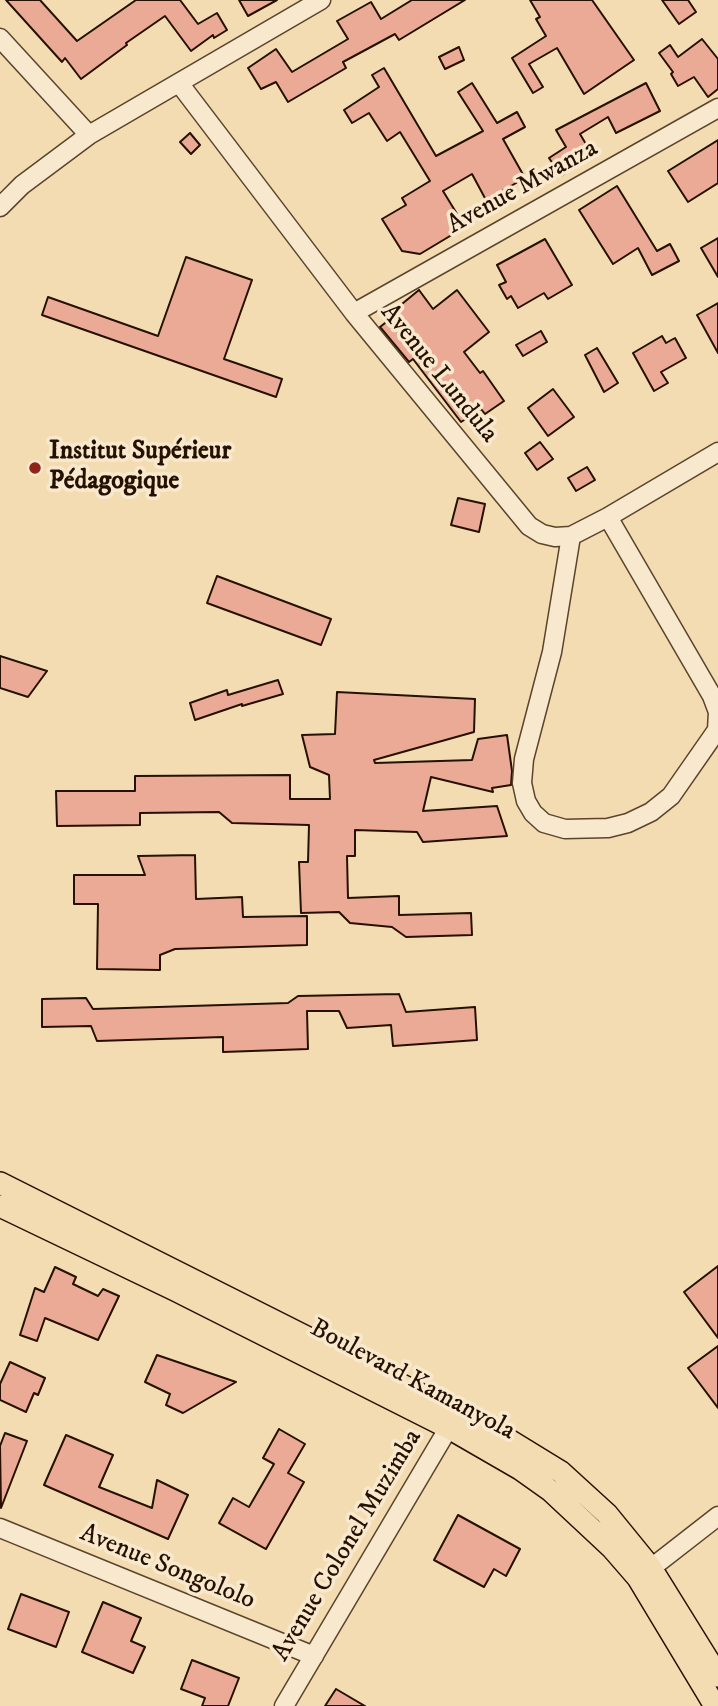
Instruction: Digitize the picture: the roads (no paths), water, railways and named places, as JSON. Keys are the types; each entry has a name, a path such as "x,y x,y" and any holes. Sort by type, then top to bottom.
{"main road":[{"name":"Boulevard Kamanyola","path":"0,1183 103,1245 453,1421 551,1491 612,1548 644,1573 718,1676"},
{"name":"Boulevard Kamanyola","path":"0,1206 103,1245"},
{"name":"Boulevard Kamanyola","path":"644,1573 715,1706"}],"street":[{"path":"0,207 22,185 89,135 321,0"},
{"path":"0,38 89,135"},
{"name":"Avenue Lundula","path":"179,83 354,313 529,526 542,534 570,536"},
{"name":"Avenue Mwanza","path":"354,313 718,108"},
{"path":"608,517 712,696 718,712 717,730 671,796 651,812 628,824 565,830 544,823 533,813 526,801 522,783 524,759 552,652 570,536 608,517 718,452"},
{"name":"Avenue Colonel Muzimba","path":"284,1706 453,1421"},
{"path":"644,1573 718,1516"},
{"name":"Avenue Songololo","path":"0,1528 314,1656"}],"place":[{"name":"Institut Supérieur Pédagogique","path":"35,468"}]}
